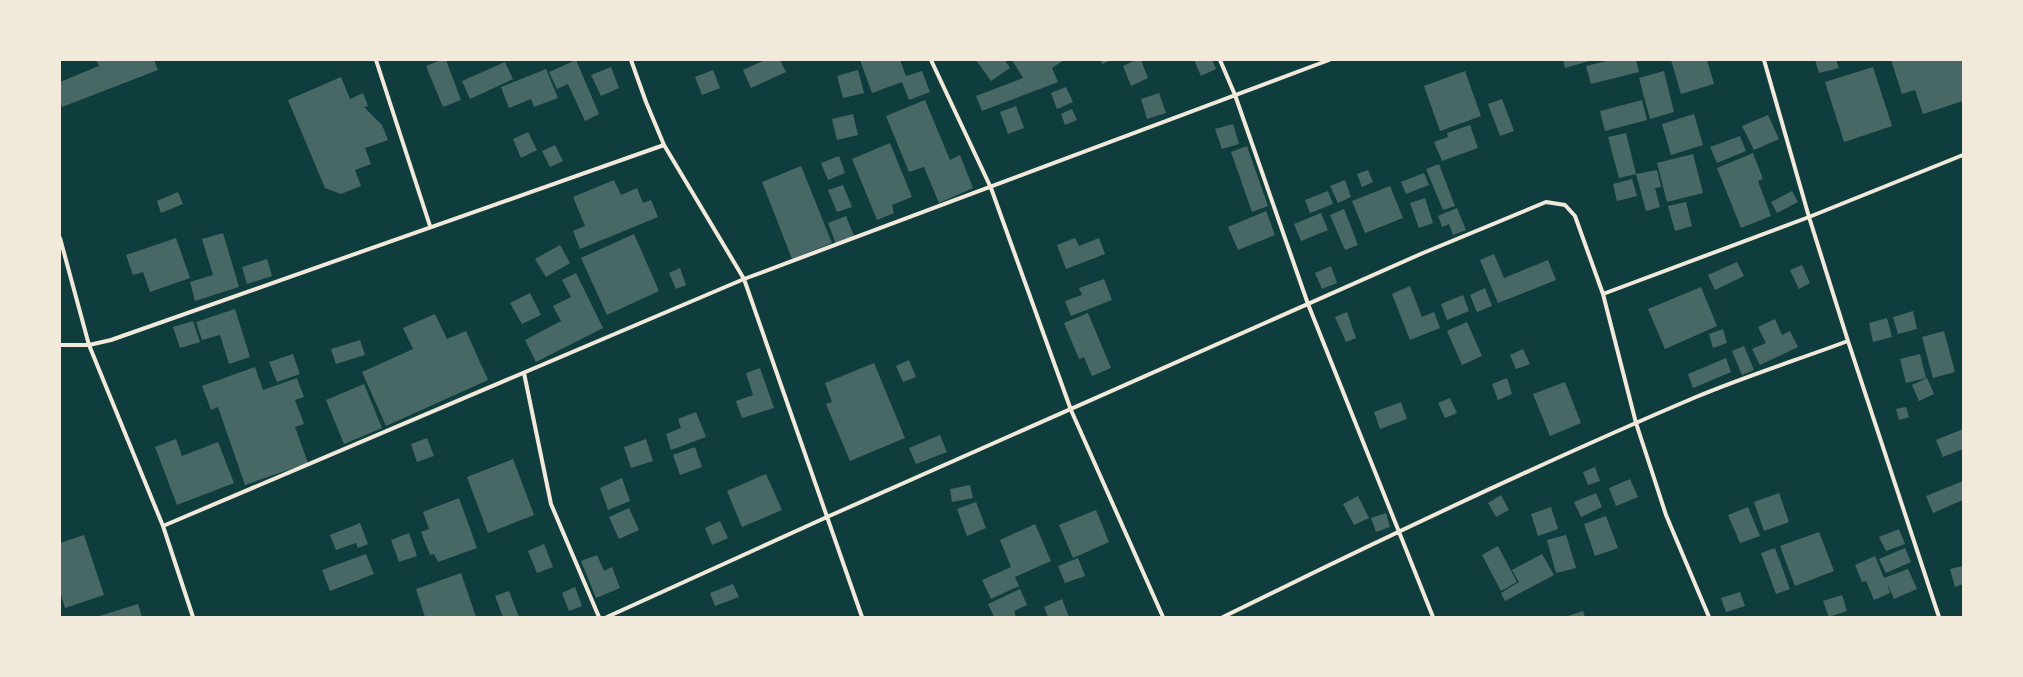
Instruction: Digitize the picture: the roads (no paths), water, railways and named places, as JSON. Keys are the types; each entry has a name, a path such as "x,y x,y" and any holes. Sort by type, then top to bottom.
{"street":[{"path":"376,60 430,226"},
{"path":"631,60 664,145 744,279 862,617"},
{"path":"931,60 991,188 1071,410 1163,617"},
{"path":"1220,60 1235,95 1308,304 1433,617"},
{"path":"163,526 744,279 991,188 1329,60"},
{"path":"1764,60 1809,217 1938,617"},
{"path":"60,345 89,345 111,340 430,226 664,145"},
{"path":"1603,294 1809,217 1963,155"},
{"path":"607,617 826,517 1071,410 1423,253 1546,202 1565,205 1575,216 1603,294 1636,424 1666,515 1709,617"},
{"path":"60,238 89,345 163,526 193,617"},
{"path":"1223,617 1398,531 1698,396 1848,341"},
{"path":"524,373 551,504 599,617"}]}
